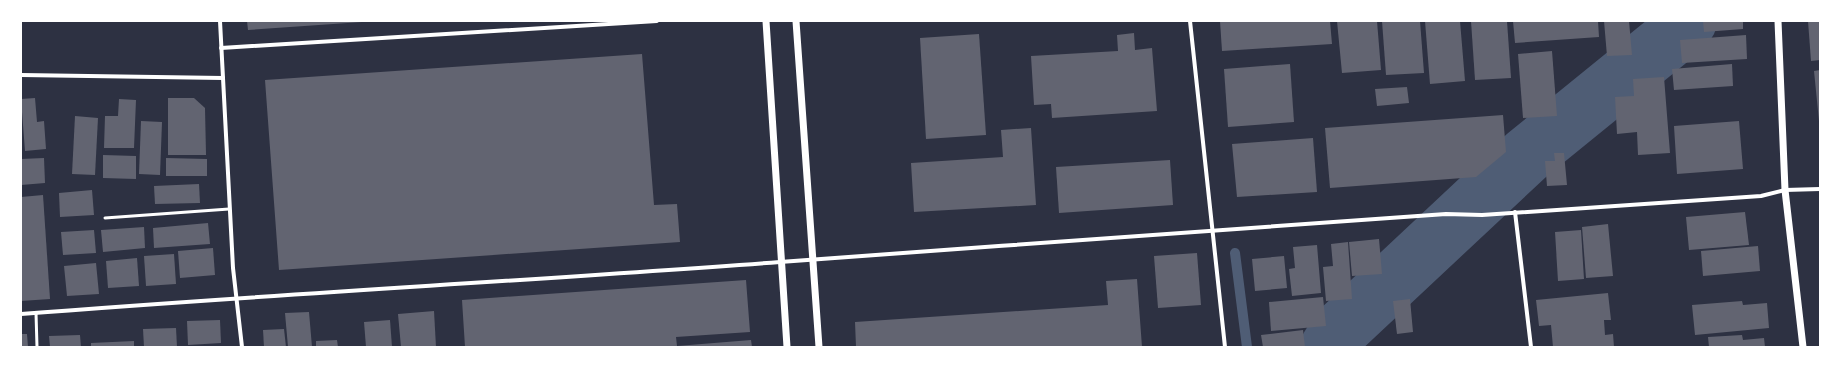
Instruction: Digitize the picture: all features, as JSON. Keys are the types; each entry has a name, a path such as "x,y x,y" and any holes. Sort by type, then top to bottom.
{"street":[{"path":"220,21 232,268 242,347"},
{"path":"221,48 657,21"},
{"path":"766,21 786,347"},
{"path":"796,21 819,347"},
{"path":"1190,21 1225,347"},
{"path":"1778,21 1785,190 1803,347"},
{"path":"21,75 223,78"},
{"path":"21,314 237,298 813,260 1446,214 1482,216 1515,212 1761,196 1785,190 1820,189"},
{"path":"1515,212 1531,347"}],"lane":[{"path":"105,218 229,209"},
{"path":"36,313 37,347"}],"building":[{"path":"247,21 361,21 362,22 248,30"},
{"path":"1220,21 1330,21 1332,44 1222,51"},
{"path":"1337,21 1377,21 1381,70 1342,73"},
{"path":"1382,21 1420,21 1424,73 1386,75"},
{"path":"1425,21 1460,21 1465,81 1430,84"},
{"path":"1471,21 1507,21 1511,78 1475,80"},
{"path":"1513,21 1598,21 1599,37 1515,43"},
{"path":"1604,21 1629,21 1632,55 1607,56"},
{"path":"1703,21 1743,21 1743,29 1704,32"},
{"path":"1808,21 1820,21 1820,60 1811,61"},
{"path":"1134,33 1135,50 1152,48 1157,111 1052,118 1051,104 1034,105 1031,56 1118,51 1117,35"},
{"path":"979,34 986,135 926,139 920,38"},
{"path":"1746,35 1747,59 1682,63 1680,40"},
{"path":"1552,51 1557,116 1523,118 1518,54"},
{"path":"642,54 654,205 677,204 680,242 279,270 265,80"},
{"path":"1290,64 1294,122 1228,127 1224,69"},
{"path":"1732,64 1733,86 1674,90 1672,69"},
{"path":"1820,70 1820,121 1819,121 1814,71"},
{"path":"1664,77 1670,153 1638,155 1637,132 1617,134 1615,97 1634,96 1633,79"},
{"path":"1407,87 1409,103 1377,106 1375,89"},
{"path":"35,98 37,122 44,121 46,149 25,151 21,99"},
{"path":"168,98 194,98 205,108 206,155 168,155"},
{"path":"119,99 136,100 134,148 104,148 105,116 118,116"},
{"path":"1503,115 1506,152 1476,177 1330,188 1325,128"},
{"path":"75,116 98,118 95,175 72,174"},
{"path":"141,121 162,122 160,175 139,174"},
{"path":"1739,121 1743,169 1677,174 1674,126"},
{"path":"1031,128 1036,205 914,212 911,163 1003,157 1001,130"},
{"path":"1313,138 1317,192 1237,197 1232,144"},
{"path":"1554,153 1564,153 1567,185 1547,186 1545,161 1555,161"},
{"path":"103,155 136,156 136,179 103,178"},
{"path":"44,158 45,183 21,185 21,159"},
{"path":"166,158 207,159 207,176 166,176"},
{"path":"1170,160 1173,205 1059,213 1056,167"},
{"path":"199,184 200,203 155,204 154,186"},
{"path":"92,190 94,215 60,217 59,193"},
{"path":"43,195 50,299 21,301 21,197"},
{"path":"1745,212 1749,245 1689,250 1686,217"},
{"path":"208,223 210,244 154,248 153,228"},
{"path":"1608,224 1613,276 1586,278 1582,227"},
{"path":"144,227 145,248 103,252 101,230"},
{"path":"94,230 96,253 63,255 61,232"},
{"path":"1581,230 1584,279 1558,281 1555,232"},
{"path":"1379,239 1382,274 1352,276 1349,242"},
{"path":"1348,242 1352,299 1326,301 1323,267 1333,266 1331,244"},
{"path":"1317,245 1321,293 1292,296 1289,269 1295,268 1293,247"},
{"path":"1758,246 1760,271 1703,276 1701,251"},
{"path":"213,248 215,275 180,278 178,251"},
{"path":"1197,253 1201,305 1158,308 1154,256"},
{"path":"174,254 176,284 146,286 144,256"},
{"path":"1284,256 1287,288 1255,291 1252,259"},
{"path":"137,258 139,286 108,288 106,261"},
{"path":"96,263 99,294 67,296 64,266"},
{"path":"1137,279 1142,347 856,347 855,322 1108,305 1106,281"},
{"path":"746,280 750,332 676,337 677,346 751,340 752,347 465,347 462,300"},
{"path":"1608,293 1611,320 1604,320 1605,335 1613,334 1614,347 1553,347 1551,325 1539,326 1536,300"},
{"path":"1323,297 1326,326 1271,331 1269,302"},
{"path":"1410,299 1413,332 1397,334 1393,301"},
{"path":"1742,301 1743,305 1767,303 1769,328 1695,335 1692,305"},
{"path":"434,311 436,347 401,347 398,314"},
{"path":"309,312 312,347 288,347 285,313"},
{"path":"220,320 221,343 188,345 187,321"},
{"path":"390,320 392,347 366,347 364,322"},
{"path":"176,328 177,347 144,347 143,329"},
{"path":"284,329 286,347 264,347 263,330"},
{"path":"1303,330 1305,347 1263,347 1261,335"},
{"path":"21,334 27,334 28,347 21,347"},
{"path":"80,335 81,347 50,347 49,336"},
{"path":"1742,335 1743,340 1764,338 1765,347 1709,347 1708,337"},
{"path":"337,340 338,347 316,347 316,341"},
{"path":"134,341 134,347 91,347 91,343"}],"waterway":[{"path":"1329,347 1339,331 1527,155 1682,29 1688,21"},
{"path":"1235,253 1247,347"}]}
